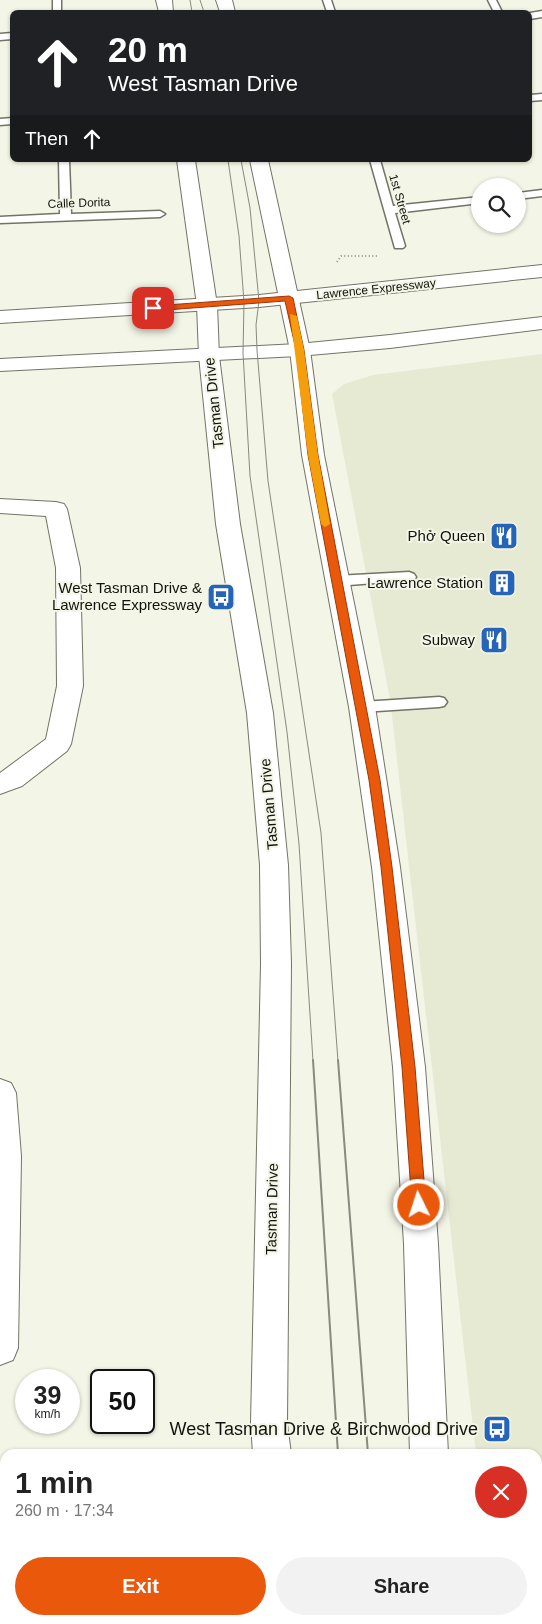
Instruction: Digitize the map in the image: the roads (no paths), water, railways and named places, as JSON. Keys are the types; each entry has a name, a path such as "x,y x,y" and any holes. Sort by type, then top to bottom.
{"main road":[{"name":"Tasman Drive","path":"186,162 207,305 209,356 228,524 260,713 274,865 276,964 270,1413 272,1449"},
{"path":"259,162 300,350 313,455 362,707 386,867 409,1067 421,1244 429,1449"},
{"name":"Lawrence Expressway","path":"0,317 207,305 542,271"},
{"path":"0,365 300,350 424,338 542,323"},
{"path":"0,506 56,509 68,568 70,686 58,744 12,779 0,784"},
{"path":"0,1093 6,1156 0,1348"}],"lane":[{"path":"64,162 66,217"},
{"name":"1st Street","path":"376,162 399,246"},
{"path":"526,195 542,193"},
{"path":"389,210 471,201"},
{"name":"Calle Dorita","path":"0,220 160,214"},
{"path":"336,581 410,577"},
{"path":"362,707 439,702"}],"tram line":[{"path":"190,0 192,10"},
{"path":"200,0 203,10"},
{"path":"228,162 239,236 244,302 243,353 250,476 287,732 299,844 313,1061"},
{"path":"241,162 250,208 259,301 256,325 257,350 268,481 321,833 338,1061"},
{"path":"313,1060 338,1449"},
{"path":"338,1060 368,1449"}],"place":[{"name":"Phở Queen","path":"504,536"},
{"name":"Lawrence Station","path":"502,583"},
{"name":"West Tasman Drive & Lawrence Expressway","path":"221,597"},
{"name":"Subway","path":"494,640"},
{"name":"West Tasman Drive & Birchwood Drive","path":"497,1429"}]}
